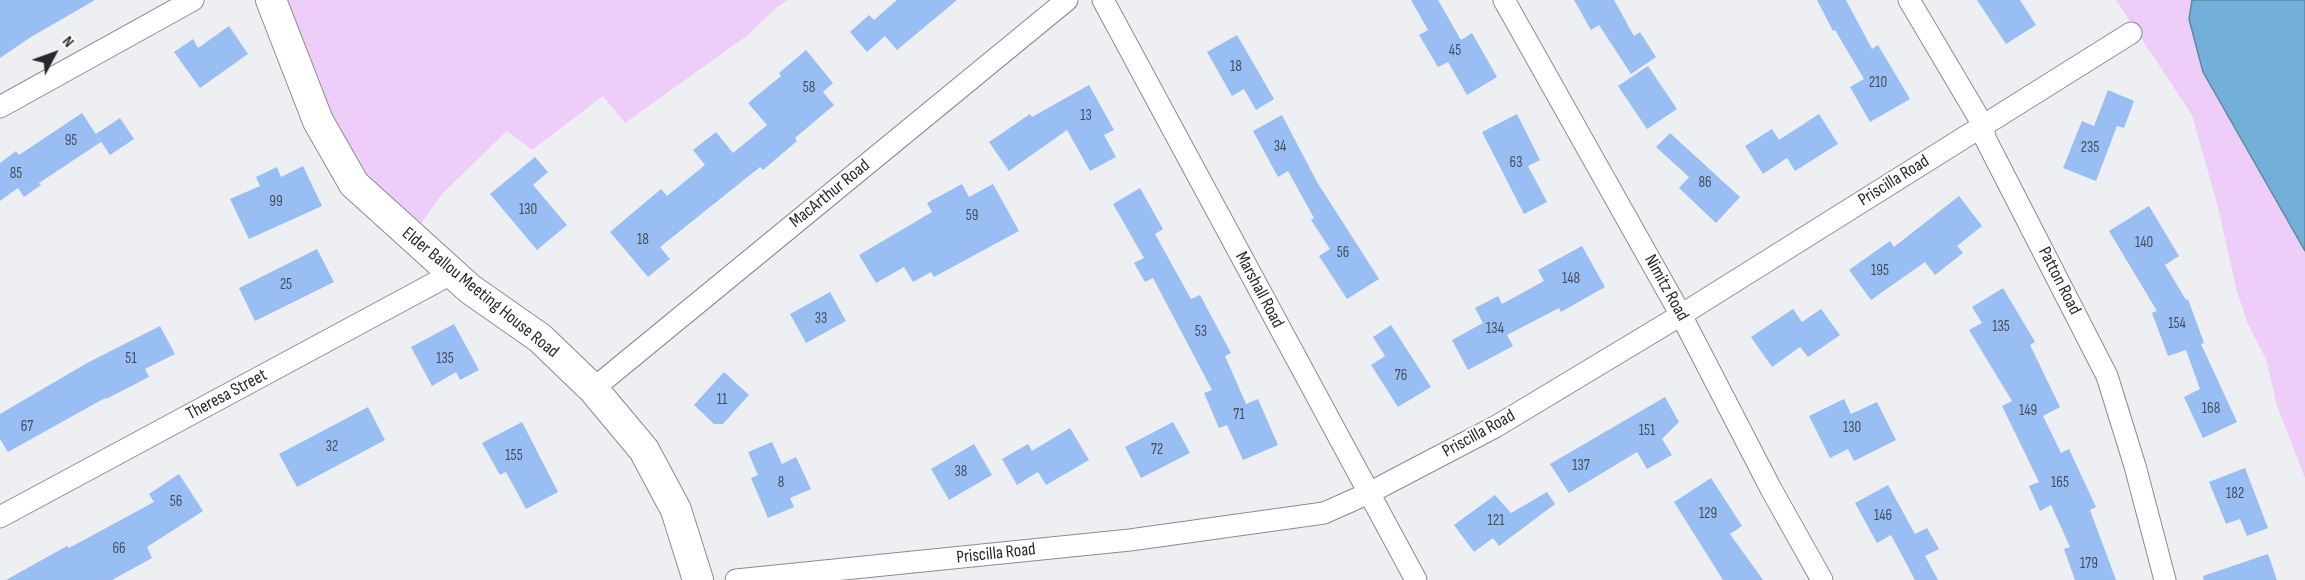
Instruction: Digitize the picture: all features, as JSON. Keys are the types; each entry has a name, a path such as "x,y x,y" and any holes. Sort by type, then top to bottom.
{"street":[{"path":"0,106 193,0"},
{"name":"Elder Ballou Meeting House Road","path":"272,0 318,121 354,184 402,230 470,289 540,339 593,389 644,450 676,510 699,580"},
{"name":"MacArthur Road","path":"593,389 1067,0"},
{"name":"Marshall Road","path":"1103,0 1416,580"},
{"name":"Nimitz Road","path":"1504,0 1681,315 1766,479 1822,580"},
{"name":"Patton Road","path":"1909,0 1983,125 1986,138 2107,376 2135,466 2165,580"},
{"name":"Priscilla Road","path":"736,580 1153,537 1324,513 1369,493 1495,427 1681,315 2131,33"},
{"name":"Theresa Street","path":"0,517 453,273"}],"shaded area":[{"path":"273,0 788,0 776,8 748,35 625,123 603,96 532,150 507,131 443,193 414,233 349,173"},
{"path":"2116,0 2192,0 2190,7 2203,72 2305,251 2305,478 2277,406 2266,359 2248,324 2237,292 2218,207 2192,115"}],"water":[{"path":"2192,0 2305,0 2305,251 2203,72 2189,19"}],"building":[{"path":"0,0 95,0 0,58"},
{"path":"897,0 957,0 897,50 885,36 867,52 850,32 869,15 874,20"},
{"path":"1411,0 1438,0 1461,40 1472,33 1497,77 1467,95 1448,62 1438,67 1419,35 1428,30"},
{"path":"1574,0 1614,0 1634,36 1640,32 1656,57 1631,74 1599,25 1591,30"},
{"path":"1817,0 1846,0 1872,49 1878,45 1910,99 1870,122 1850,87 1864,79 1835,30 1833,31"},
{"path":"1977,0 2020,0 2036,25 2006,44"},
{"path":"229,26 248,54 200,88 174,52 193,39 198,48"},
{"path":"1237,35 1274,99 1256,110 1244,89 1232,96 1207,52"},
{"path":"806,50 833,83 823,92 834,105 795,138 797,141 763,170 760,167 660,247 670,259 648,277 610,232 661,189 667,196 705,165 693,150 716,132 733,153 767,125 748,103 781,76 779,73"},
{"path":"1648,66 1677,109 1647,129 1618,86"},
{"path":"1089,85 1114,130 1104,135 1116,157 1090,171 1067,130 1009,171 989,142 1030,114 1032,117"},
{"path":"2108,90 2134,101 2124,128 2117,126 2096,181 2063,168 2082,121 2094,126"},
{"path":"82,113 101,142 39,183 41,185 24,197 18,188 0,201 0,163 16,151 19,155"},
{"path":"1517,114 1540,160 1528,166 1547,202 1524,214 1482,132"},
{"path":"1819,114 1838,144 1795,171 1787,158 1763,174 1745,146 1772,129 1779,140"},
{"path":"1282,115 1317,182 1379,279 1347,299 1319,256 1330,249 1311,220 1314,218 1288,171 1278,177 1253,131"},
{"path":"120,118 134,139 110,155 96,134"},
{"path":"1670,133 1740,197 1716,223 1679,188 1689,177 1656,147"},
{"path":"535,157 548,172 533,185 567,225 537,250 490,194"},
{"path":"303,166 322,206 249,239 230,199 260,186 256,177 277,167 281,177"},
{"path":"962,184 969,197 993,184 1019,231 934,277 931,272 913,282 904,267 876,283 859,255 932,212 927,203"},
{"path":"1140,188 1163,229 1155,234 1191,299 1200,295 1231,353 1225,356 1246,404 1258,399 1278,445 1243,460 1227,425 1219,428 1204,393 1212,390 1153,278 1145,282 1134,263 1144,258 1113,204"},
{"path":"1959,196 1982,226 1957,246 1963,253 1935,275 1925,262 1871,300 1849,270 1890,241 1894,247"},
{"path":"2149,206 2179,256 2165,265 2186,300 2188,299 2204,343 2201,344 2237,422 2203,438 2184,397 2200,389 2186,350 2168,356 2152,313 2157,311 2109,231"},
{"path":"1582,246 1605,287 1561,312 1559,308 1507,335 1513,346 1468,370 1452,340 1483,323 1475,308 1498,296 1502,304 1544,281 1538,270"},
{"path":"317,249 334,282 255,321 239,288"},
{"path":"2003,288 2035,342 2030,345 2060,407 2043,416 2061,453 2069,449 2096,507 2090,510 2116,580 2075,580 2064,549 2070,547 2051,505 2040,511 2029,486 2039,482 2002,406 2012,401 1969,330 1982,323 1972,307"},
{"path":"830,292 846,321 806,343 790,314"},
{"path":"1793,309 1802,322 1821,309 1840,335 1808,357 1800,347 1772,367 1751,337"},
{"path":"454,324 479,370 460,380 456,372 432,386 411,347"},
{"path":"1391,325 1431,387 1398,407 1371,365 1385,356 1373,337"},
{"path":"160,326 175,354 145,369 149,377 105,398 8,452 0,439 0,414 87,363"},
{"path":"724,372 749,395 723,424 714,424 694,405"},
{"path":"1665,397 1679,422 1662,439 1672,455 1647,469 1637,452 1569,493 1550,464"},
{"path":"1844,399 1851,414 1877,402 1896,440 1854,461 1848,449 1830,458 1809,416"},
{"path":"368,407 385,440 297,487 279,454"},
{"path":"522,422 558,492 526,509 506,472 500,475 482,443"},
{"path":"1173,422 1190,453 1141,478 1125,447"},
{"path":"1070,428 1089,460 1046,485 1038,472 1017,485 1002,459 1028,444 1032,451"},
{"path":"772,442 782,464 796,457 811,489 790,498 794,507 768,518 751,478 758,475 748,452"},
{"path":"974,444 992,475 949,500 931,469"},
{"path":"2245,468 2268,528 2247,536 2240,519 2226,524 2209,482"},
{"path":"179,474 203,511 147,547 152,558 112,580 6,580 154,502 149,494"},
{"path":"1711,478 1742,526 1730,534 1763,580 1723,580 1674,502"},
{"path":"1888,485 1915,534 1927,528 1939,549 1925,556 1938,580 1915,580 1891,535 1877,543 1855,503"},
{"path":"1547,492 1555,504 1499,546 1493,538 1474,552 1454,525 1495,495 1511,513"},
{"path":"2268,554 2277,580 2204,580 2203,576"}]}
